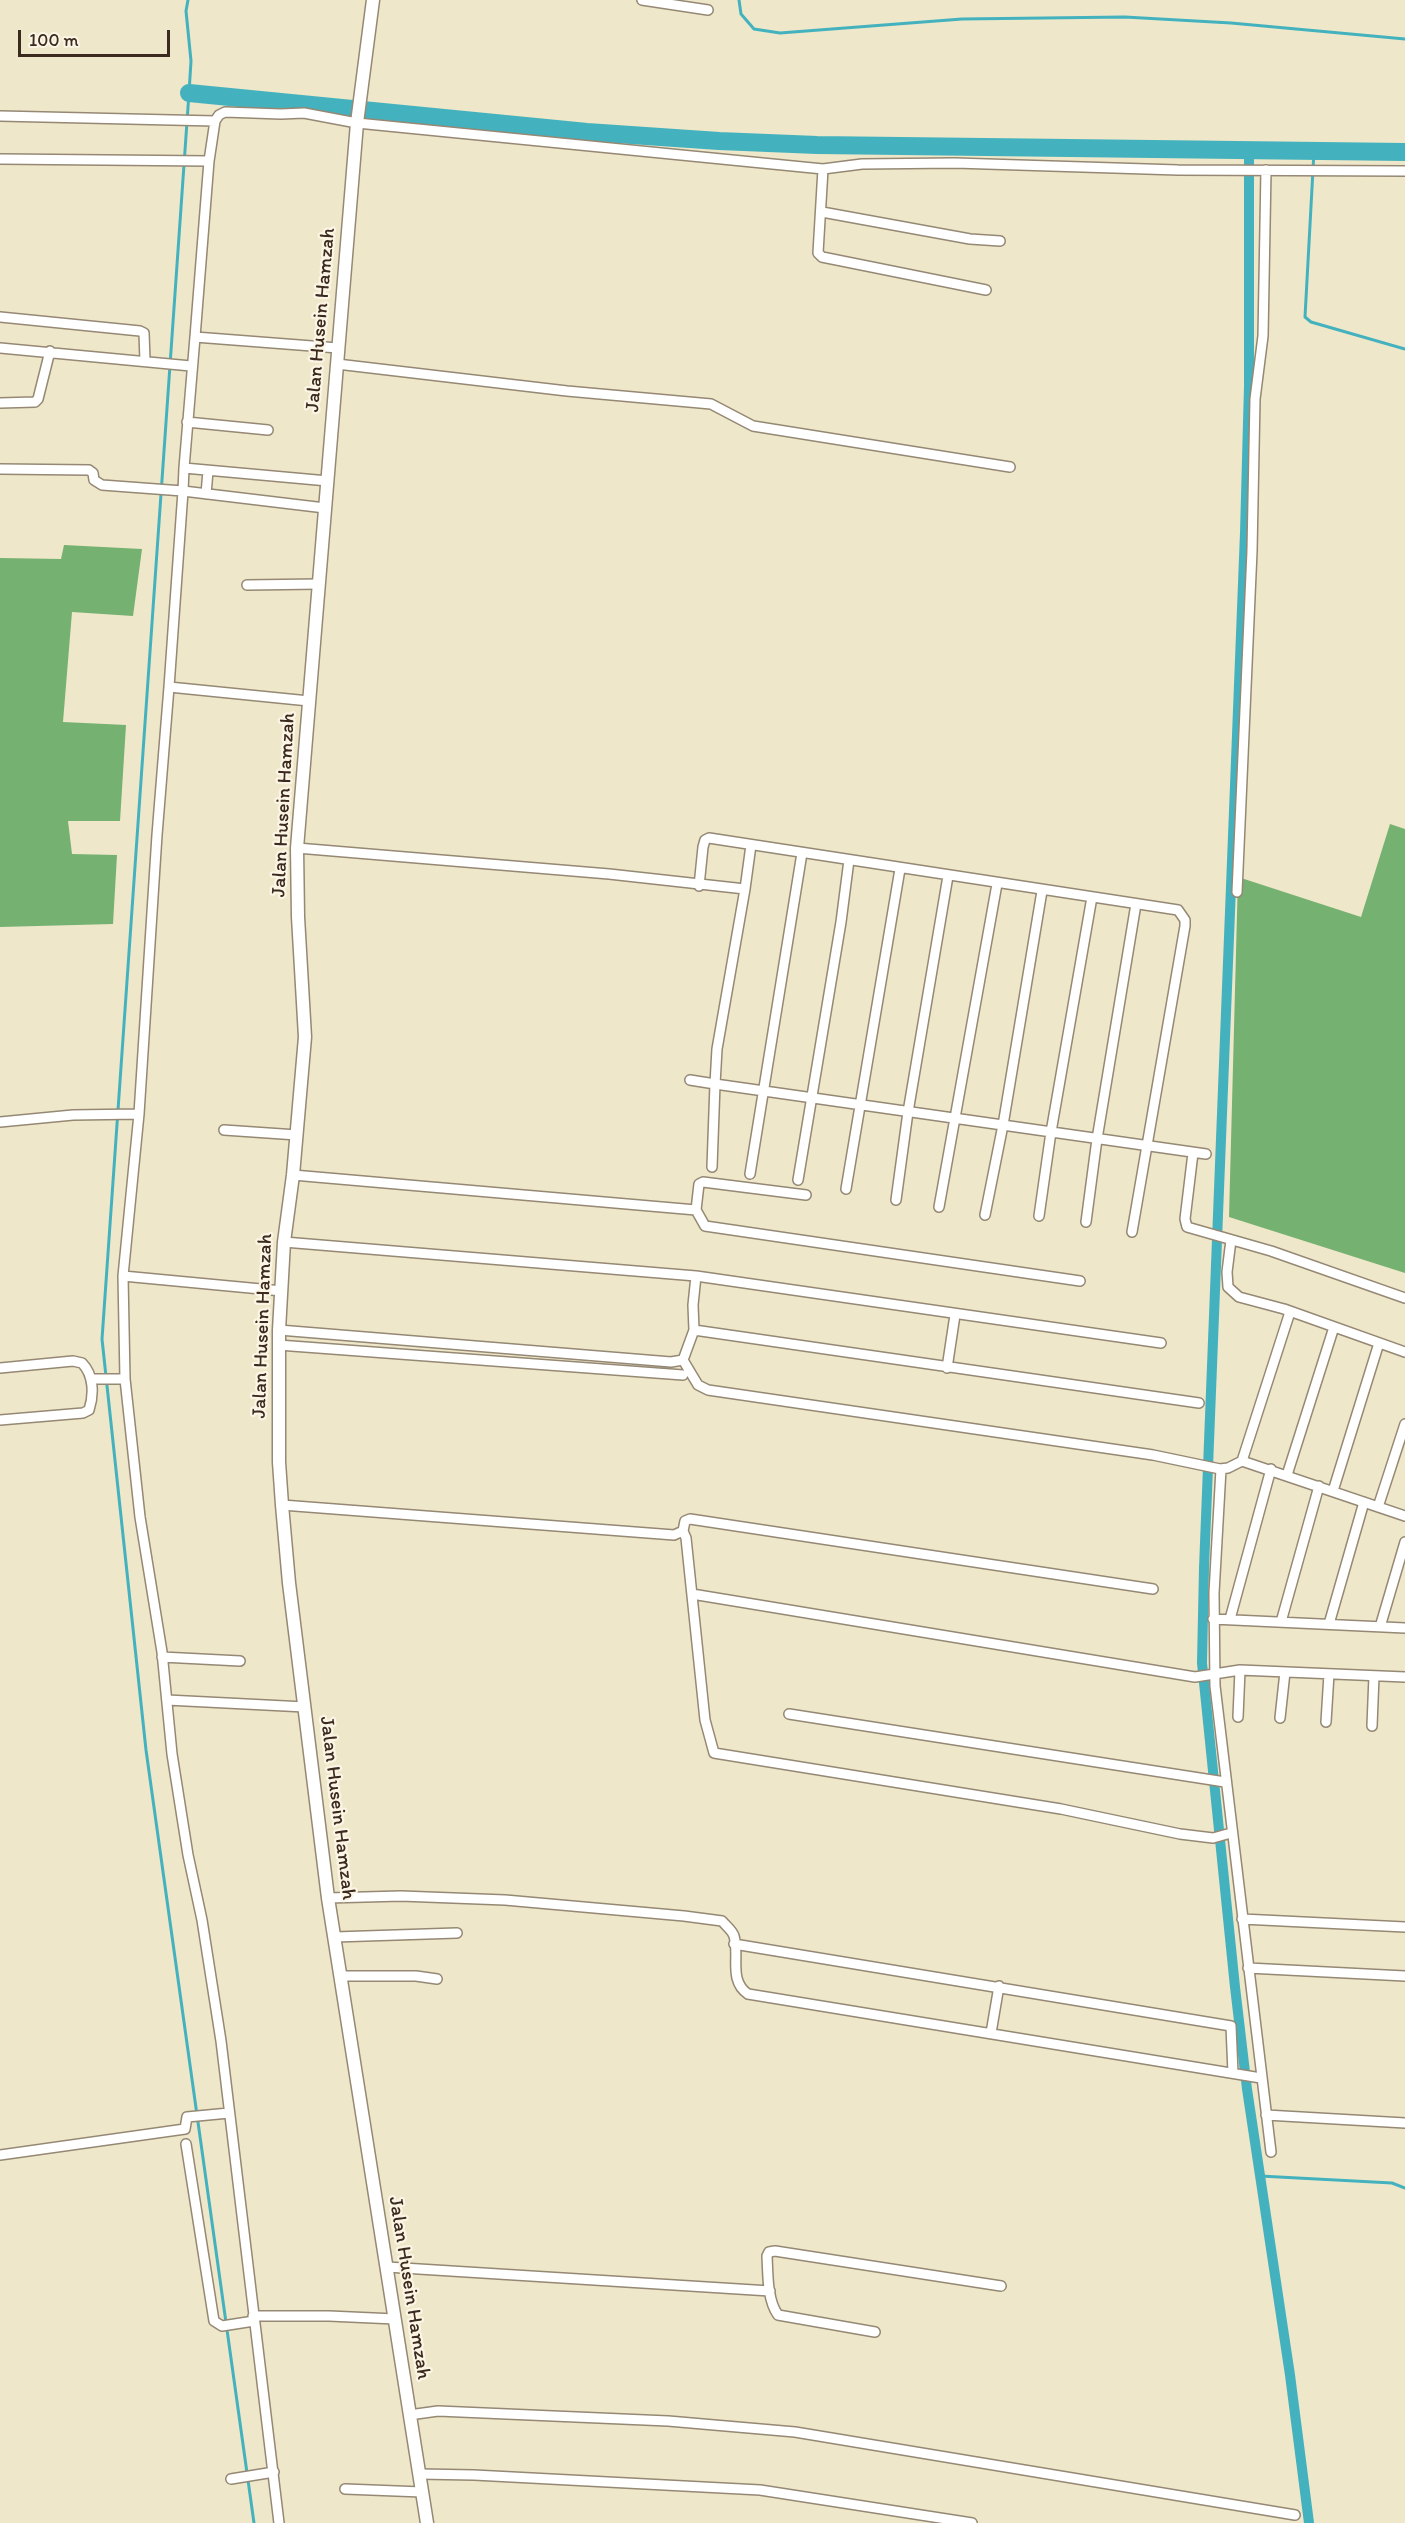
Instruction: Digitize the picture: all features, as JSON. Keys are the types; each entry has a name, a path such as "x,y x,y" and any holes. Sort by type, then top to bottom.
{"street":[{"name":"Jalan Husein Hamzah","path":"373,0 358,120 297,848 305,1037 294,1175 284,1242 278,1345 279,1462 289,1583 328,1898 427,2523"},
{"path":"642,0 708,10"},
{"path":"0,116 211,121 225,112 304,113 823,169 862,164 955,163 1405,171"},
{"path":"211,121 206,161 195,337 188,366 187,422 169,687 123,1276 122,1379 140,1517 162,1656 172,1754 188,1855 202,1920 224,2113 251,2320 274,2472 279,2523"},
{"path":"0,159 206,161"},
{"path":"823,169 818,253 822,257 986,290"},
{"path":"1237,892 1252,551 1255,399 1263,336 1256,170"},
{"path":"822,212 961,237 1000,241"},
{"path":"0,317 140,330 144,333 145,361"},
{"path":"195,337 338,348"},
{"path":"0,348 188,366"},
{"path":"0,403 35,402 38,399 50,351"},
{"path":"337,364 567,392 711,404 753,426 1010,467"},
{"path":"187,422 268,430"},
{"path":"184,468 328,481"},
{"path":"0,469 89,470 93,473 96,482 102,485 181,491 325,508"},
{"path":"206,494 208,471"},
{"path":"247,585 319,584"},
{"path":"169,687 309,701"},
{"path":"699,886 705,840 709,838 1042,891 1178,910 1185,920 1132,1232"},
{"path":"712,1167 717,1049 752,845"},
{"path":"297,848 609,874 699,886 745,889"},
{"path":"750,1174 802,853"},
{"path":"798,1179 841,922 849,860"},
{"path":"846,1189 900,868"},
{"path":"896,1200 908,1112 948,876"},
{"path":"939,1207 997,884"},
{"path":"985,1215 1003,1125 1042,891"},
{"path":"1039,1216 1051,1132 1092,897"},
{"path":"1086,1222 1096,1139 1137,904"},
{"path":"690,1080 763,1093 1206,1155"},
{"path":"0,1122 73,1115 136,1114"},
{"path":"224,1130 297,1135"},
{"path":"1193,1153 1186,1227 1282,1255 1405,1298"},
{"path":"294,1175 696,1210"},
{"path":"806,1195 703,1182 699,1184 696,1210 705,1226 1080,1281"},
{"path":"1228,1239 1228,1287 1239,1297 1290,1312 1405,1352"},
{"path":"284,1242 696,1276 1161,1343"},
{"path":"123,1276 282,1291"},
{"path":"683,1359 694,1330 693,1305 696,1276"},
{"path":"1242,1461 1290,1312"},
{"path":"947,1368 955,1315"},
{"path":"1287,1475 1334,1327"},
{"path":"279,1330 653,1361 671,1362 683,1359"},
{"path":"694,1330 947,1368 1199,1402"},
{"path":"396,1353 397,1339"},
{"path":"1334,1491 1379,1343"},
{"path":"278,1345 683,1375"},
{"path":"683,1359 698,1385 708,1390 1153,1455 1220,1469 1242,1461 1405,1516"},
{"path":"0,1368 73,1361 82,1363 94,1379 91,1404 89,1410 83,1413 0,1420"},
{"path":"651,1374 653,1361"},
{"path":"94,1379 122,1379"},
{"path":"1378,1507 1405,1424"},
{"path":"1220,1469 1213,1619 1213,1674 1248,1968 1258,2077 1271,2152"},
{"path":"1230,1619 1271,1469"},
{"path":"1281,1622 1318,1486"},
{"path":"1329,1624 1364,1502"},
{"path":"282,1505 674,1535 683,1532"},
{"path":"1153,1589 690,1519 685,1521 683,1532 686,1538 705,1720 711,1747 719,1756 1062,1809 1213,1838 1231,1833"},
{"path":"1380,1627 1405,1542"},
{"path":"692,1594 1195,1677 1240,1670 1405,1677"},
{"path":"1213,1619 1405,1628"},
{"path":"162,1656 240,1661"},
{"path":"1238,1717 1240,1670"},
{"path":"1280,1718 1285,1672"},
{"path":"1326,1722 1329,1674"},
{"path":"1372,1726 1374,1676"},
{"path":"167,1700 305,1707"},
{"path":"789,1714 1225,1782"},
{"path":"328,1898 401,1896 505,1900 722,1921 731,1931 739,1985 748,1994 1258,2077"},
{"path":"1242,1919 1405,1927"},
{"path":"335,1937 457,1933"},
{"path":"734,1944 1231,2026 1235,2074"},
{"path":"1248,1968 1405,1976"},
{"path":"341,1976 416,1976 437,1979"},
{"path":"991,2033 999,1986"},
{"path":"0,2155 185,2129 187,2117 224,2113"},
{"path":"1266,2115 1405,2123"},
{"path":"186,2144 216,2324 222,2326 251,2320 329,2316 395,2319"},
{"path":"875,2332 778,2315 770,2291 767,2256 775,2251 1001,2286"},
{"path":"387,2267 770,2291"},
{"path":"409,2415 438,2411 668,2421 795,2432 1295,2515"},
{"path":"234,2478 274,2472"},
{"path":"419,2474 760,2490 972,2523"},
{"path":"345,2489 422,2492"}],"green space":[{"path":"64,545 142,549 133,616 72,612 63,722 126,725 120,821 68,821 72,854 117,855 113,924 0,927 0,558 61,559"},
{"path":"1390,824 1405,829 1405,1273 1229,1217 1238,877 1361,917"}],"waterway":[{"path":"188,0 186,11 191,61 189,93 102,1339 146,1750 254,2523"},
{"path":"739,0 741,14 754,29 780,33 962,19 1125,17 1231,23 1405,39"},
{"path":"189,93 587,132 719,141 817,145 1405,152"},
{"path":"1249,150 1249,386 1245,533 1202,1663 1247,2089 1290,2375 1309,2523"},
{"path":"1314,151 1305,317 1311,322 1405,349"},
{"path":"1260,2176 1392,2183 1405,2188"}]}
